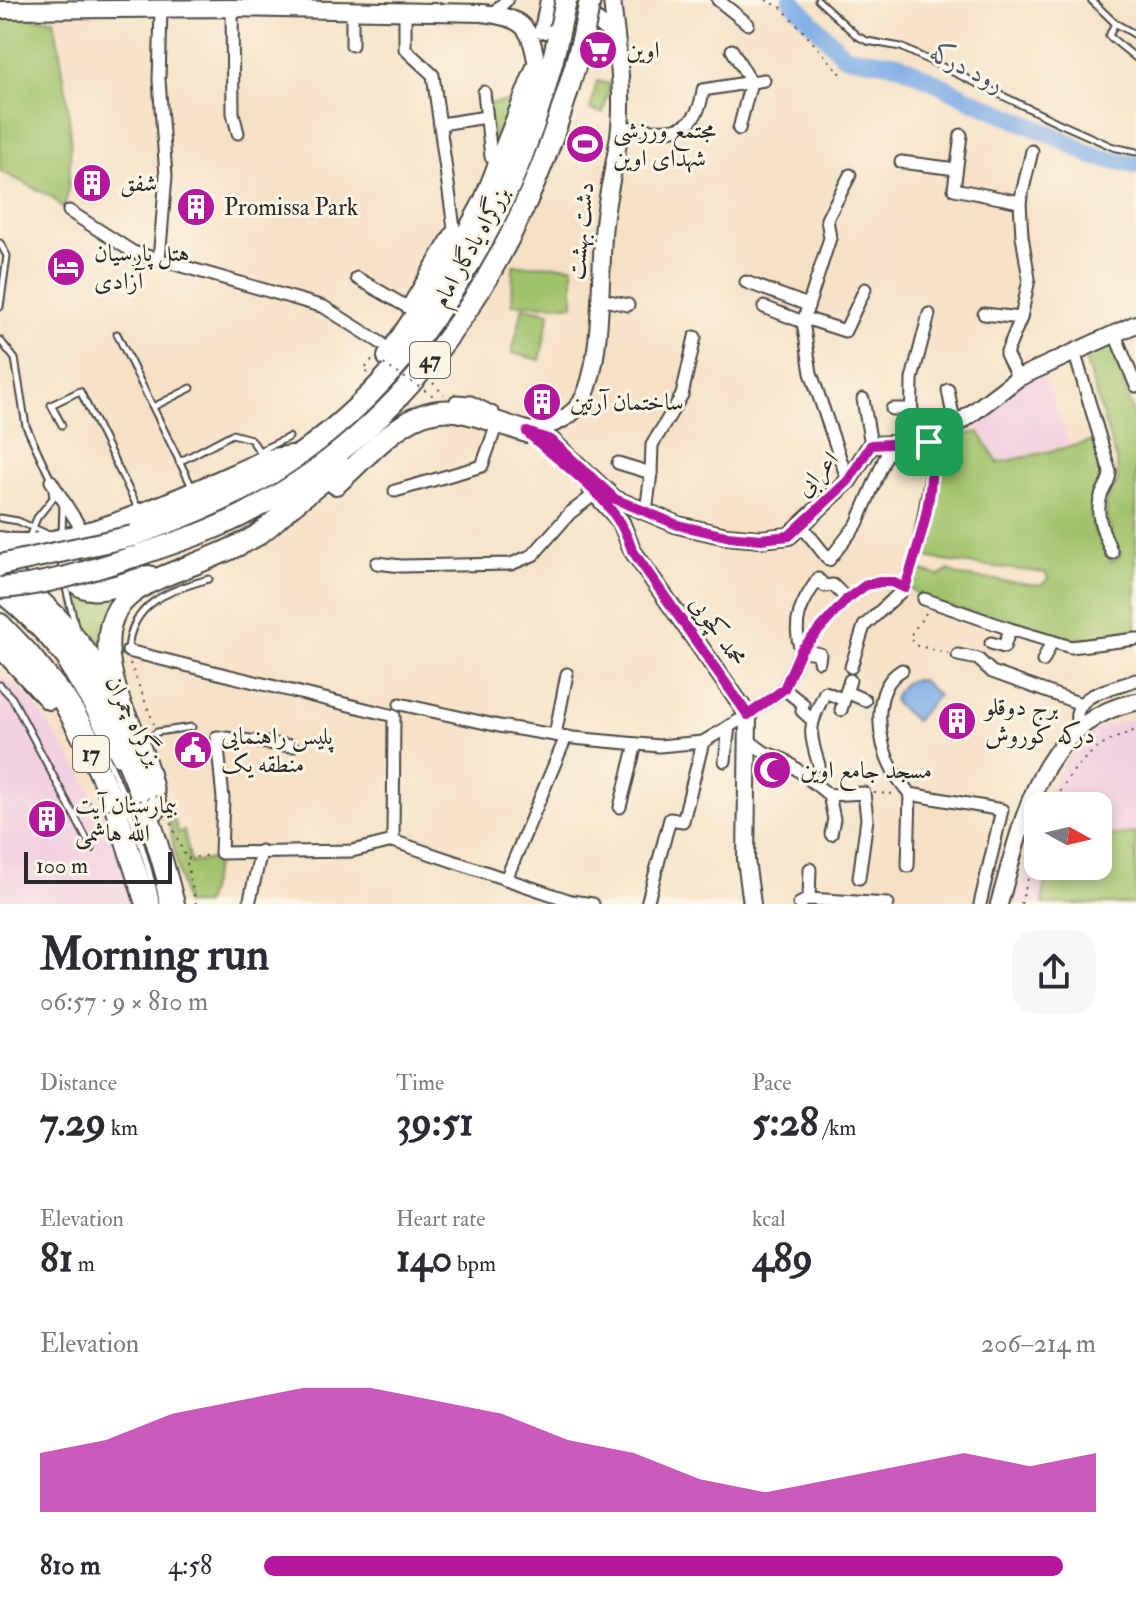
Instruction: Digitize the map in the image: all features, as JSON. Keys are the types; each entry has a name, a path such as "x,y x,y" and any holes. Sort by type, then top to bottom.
{"highway":[{"name":"47","path":"552,29 566,0"},
{"name":"بزرگراه یادگار امام","path":"133,546 205,533 251,511 328,462 416,381 463,318 494,269 525,209 552,143 583,36 590,0"},
{"name":"بزرگراه یادگار امام","path":"133,546 264,478 294,446 355,406 420,337 448,299 505,199 531,136 554,62 552,29"},
{"path":"355,406 484,202 537,67"},
{"path":"125,716 109,665 107,644 110,627 126,600 146,583 256,535 375,435 416,381"},
{"path":"289,509 306,508 408,421 421,414 453,411 527,432"},
{"path":"18,537 61,538 87,533 194,491 294,446"},
{"path":"87,533 77,541 69,558 73,576 83,589 96,591 167,573"},
{"name":"47","path":"0,565 133,546"},
{"name":"47","path":"3,590 91,570 133,546"},
{"path":"0,565 64,625 92,662 125,716 140,745 153,783 162,859"},
{"name":"بزرگراه چمران","path":"3,590 80,673 118,738 143,796 174,904"},
{"name":"17","path":"0,624 55,686 85,742 114,803 146,904"},
{"path":"0,646 85,742"},
{"path":"0,659 28,675"}],"street":[{"path":"492,14 507,0"},
{"path":"549,0 552,29"},
{"path":"558,0 577,9 591,7 599,0"},
{"name":"دشت بهشت","path":"527,432 571,415 582,402 589,384 599,299 604,208 620,127 612,0"},
{"path":"718,0 748,24"},
{"path":"0,10 86,4 161,10 291,4 352,10 403,7 492,14 509,16 520,23 532,41 537,67"},
{"path":"357,278 407,307 454,228 433,75 405,49 403,7"},
{"path":"232,8 233,113 238,133"},
{"path":"159,260 166,176 159,80 161,10"},
{"path":"352,10 352,45"},
{"path":"537,67 557,16 581,15 603,24 616,40"},
{"path":"732,50 757,81"},
{"path":"620,127 670,132 687,126 701,107 703,90 757,81"},
{"path":"739,129 757,81"},
{"path":"484,92 491,157"},
{"path":"441,124 486,117"},
{"path":"961,135 954,189 1020,202"},
{"path":"1018,378 1006,354 1021,318 1029,279 1020,202 1032,151"},
{"path":"901,162 956,169"},
{"path":"848,481 811,373 803,322 830,238 827,219 850,175"},
{"path":"69,211 133,252 324,307 381,343"},
{"path":"831,214 843,220"},
{"path":"746,282 808,305"},
{"path":"764,307 803,322 811,320 845,331 865,289"},
{"path":"599,299 628,305"},
{"path":"911,444 912,379 929,314"},
{"path":"984,314 1021,318"},
{"name":"اعرابی","path":"527,432 551,440 615,499 678,525 738,537 761,539 789,536 848,481 871,445 937,440 1018,378 1136,324"},
{"path":"1114,332 1136,386"},
{"path":"646,512 652,445 682,395 695,337"},
{"path":"1074,351 1110,472 1110,479 1102,493 1099,515 1112,553"},
{"path":"948,390 955,426"},
{"path":"863,399 871,445"},
{"path":"395,491 479,468 497,424 493,413 484,407 456,401"},
{"path":"892,409 912,409"},
{"name":"محمد کچویی","path":"527,432 621,522 632,550 748,715"},
{"path":"920,540 933,463 929,442"},
{"path":"801,525 829,560 857,524 891,444"},
{"path":"618,463 651,473"},
{"path":"51,481 82,530 87,533"},
{"path":"377,563 401,566 511,564 533,555 570,513 595,494"},
{"path":"400,704 560,736 659,746 703,742 784,689 801,650 796,636 796,620 805,597 818,579 825,586 833,585 847,599"},
{"path":"844,701 864,626 905,588"},
{"path":"929,600 1071,647 1136,639"},
{"path":"991,643 1004,647 1010,629"},
{"path":"1043,661 1052,641"},
{"path":"801,650 820,654 819,661"},
{"path":"128,651 394,716 393,841"},
{"path":"958,655 978,659 992,672 1081,704"},
{"path":"902,670 892,676 886,687 880,726 890,766 910,794 908,866"},
{"path":"506,879 560,736 567,674"},
{"path":"1079,729 1077,710 1088,697 1136,680"},
{"path":"784,689 803,704 802,711 812,720"},
{"path":"819,765 810,742 812,720 825,692 844,701 865,700"},
{"path":"999,904 1039,778 1053,754 1099,714 1118,705 1136,702"},
{"path":"748,715 743,815 752,904"},
{"path":"725,761 729,726"},
{"path":"292,746 217,737 223,799 221,853 352,851 393,841 571,901 593,904"},
{"path":"748,740 764,752 785,760 829,795 834,819 831,834"},
{"path":"647,904 670,819 683,821 703,742"},
{"path":"620,807 636,744"},
{"path":"829,795 864,793 867,819 859,878"},
{"path":"910,794 1002,810 980,904"},
{"path":"249,904 261,851"},
{"path":"810,869 804,902 882,904"}],"lane":[{"path":"818,0 857,36 867,41 901,47 1059,123 1113,147 1136,152"},
{"path":"1091,0 1115,23 1136,35"},
{"path":"1115,23 1109,36 1136,58"},
{"path":"0,243 7,256 0,305"},
{"path":"117,334 194,491"},
{"path":"0,340 15,359 26,426 51,481 53,498 18,537"},
{"path":"153,407 191,388"},
{"path":"62,425 51,405 80,391 140,513"},
{"path":"179,462 232,434 251,439 259,451 294,446"},
{"path":"63,497 61,538 65,594 92,662"},
{"path":"0,518 18,521 18,537"},
{"path":"128,651 132,628 140,611 158,597 209,579"},
{"path":"50,639 58,661 125,780 149,848 160,904"},
{"path":"59,677 111,763 160,904"},
{"path":"0,685 12,698 92,849"},
{"path":"140,745 157,732 192,727"}],"path":[{"path":"766,0 782,8 844,77"},
{"path":"381,343 380,350 364,370 369,374 377,360 435,397"},
{"path":"416,381 441,389 443,394"},
{"path":"801,650 847,599 866,585 892,582 905,588 920,540"},
{"path":"929,600 910,636 914,645 958,655"},
{"path":"128,651 143,700"},
{"path":"1060,792 1066,778 1082,760 1104,743 1136,730"},
{"path":"864,793 910,794"},
{"path":"89,801 93,813 165,794"},
{"path":"196,904 186,859 221,853"},
{"path":"1021,904 1028,880"}],"shaded area":[{"path":"1043,373 1069,444 999,461 974,419 1023,381"},
{"path":"0,674 30,697 83,776 129,864 138,904 0,904"},
{"path":"1136,718 1136,904 1013,904 1024,867 1024,880 1112,880 1112,792 1049,792 1065,761 1098,728"}],"green space":[{"path":"0,17 54,19 69,114 70,162 64,210 52,197 0,171"},
{"path":"597,81 610,84 603,113 590,110"},
{"path":"515,101 494,156 488,104"},
{"path":"513,265 573,266 573,305 512,304"},
{"path":"523,307 550,312 540,360 512,353"},
{"path":"1111,344 1136,423 1136,636 1074,639 927,601 908,587 915,569 940,576 949,570 959,576 1041,585 1048,579 1046,573 943,561 920,555 937,466 964,445 961,435 979,432 998,463 1094,441 1105,476 1092,499 1093,524 1111,562 1120,556 1106,509 1110,491 1117,484 1117,462 1084,356"},
{"path":"131,585 101,654 95,660 75,614 71,592"},
{"path":"169,802 178,833 184,831 191,863 218,858 205,904 185,904 165,803"},
{"path":"1136,833 1136,904 1043,904 1045,880 1112,880 1112,836"}],"water":[{"path":"912,680 921,680 938,695 915,721 894,702 900,688"}],"waterway":[{"name":"رود درکه","path":"791,0 844,56 898,64 1092,156 1136,165"}],"place":[{"name":"اوین","path":"598,50"},
{"name":"مجتمع ورزشی شهدای اوین","path":"585,144"},
{"name":"شفق","path":"92,183"},
{"name":"Promissa Park","path":"196,207"},
{"name":"هتل پارسیان آزادی","path":"66,267"},
{"name":"ساختمان آرتین","path":"542,402"},
{"name":"برج دوقلو درکه کوروش","path":"957,721"},
{"name":"پلیس راهنمایی منطقه یک","path":"193,750"},
{"name":"مسجد جامع اوین","path":"772,770"},
{"name":"بیمارستان آیت الله هاشمی","path":"47,819"}],"route":[{"path":"527,432 551,440 615,499 678,525 726,536 761,539 789,536 848,481 871,445 929,442 933,463 920,540 905,588 892,582 880,582 866,585 847,599 801,650 784,689 748,715 632,550 621,522 567,465 527,432"}]}
